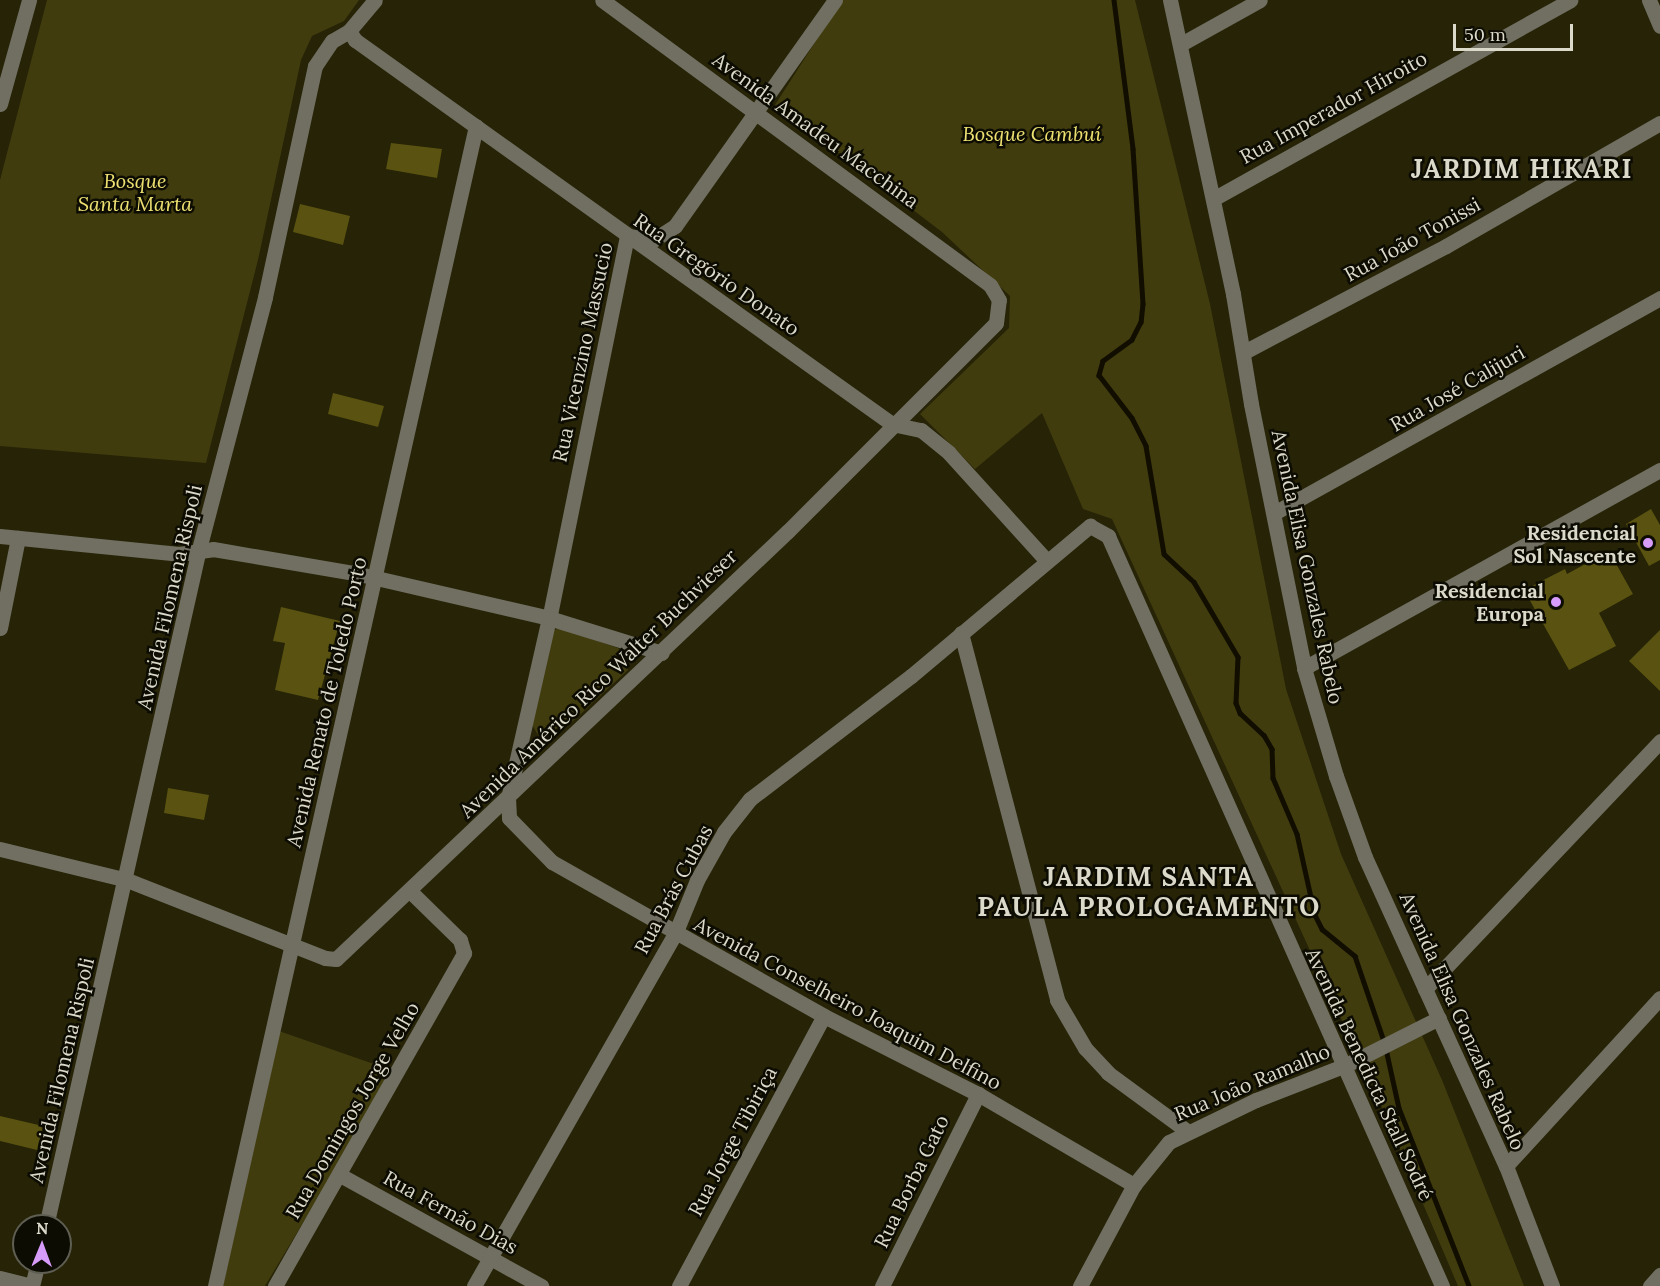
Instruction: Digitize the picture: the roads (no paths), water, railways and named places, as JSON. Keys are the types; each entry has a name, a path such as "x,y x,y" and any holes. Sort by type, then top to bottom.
{"street":[{"path":"0,104 29,0"},
{"name":"Avenida Filomena Rispoli","path":"49,1214 127,880 199,549 265,297 315,66 332,41 349,32 375,0"},
{"name":"Avenida Amadeu Macchina","path":"602,0 757,111 990,285 999,300"},
{"name":"Rua Vicenzino Massucio","path":"508,798 549,618 627,236 655,239 675,226 835,0"},
{"name":"Avenida Elisa Gonzales Rabelo","path":"1170,0 1244,352 1304,668 1336,776 1365,857 1506,1166 1552,1286"},
{"path":"1180,44 1260,0"},
{"name":"Rua Imperador Hiroito","path":"1213,199 1570,0"},
{"path":"1649,0 1660,26"},
{"name":"Rua Gregório Donato","path":"349,32 355,40 627,236 892,423 921,430 949,453 1047,561"},
{"name":"Rua João Tonissi","path":"1244,352 1446,246 1660,123"},
{"name":"Avenida Renato de Toledo Porto","path":"215,1286 291,944 377,578 476,126"},
{"name":"Rua José Calijuri","path":"1274,513 1660,298"},
{"name":"Avenida Américo Rico Walter Buchvieser","path":"291,944 325,958 336,959 662,653 892,423 996,323 999,300"},
{"path":"1304,668 1660,470"},
{"name":"Rua Brás Cubas","path":"474,1286 675,934 697,880 724,832 750,799 961,633 1090,526"},
{"name":"Avenida Benedicta Stall Sodré","path":"1090,526 1108,536 1290,950 1346,1065 1442,1286"},
{"path":"0,536 179,554 199,549 377,578 549,618 662,653"},
{"path":"0,628 18,538"},
{"path":"961,633 1057,1000 1085,1048 1108,1073 1187,1131"},
{"path":"1425,989 1660,741"},
{"name":"Avenida Conselheiro Joaquim Delfino","path":"508,798 509,818 552,862 675,934 824,1016 978,1094 1134,1185"},
{"path":"0,849 127,880 291,944"},
{"name":"Rua Domingos Jorge Velho","path":"275,1286 464,954 460,940 410,891"},
{"path":"1506,1166 1660,998"},
{"name":"Rua Jorge Tibiriça","path":"679,1286 824,1016"},
{"name":"Rua João Ramalho","path":"1080,1286 1134,1185 1169,1142 1187,1131 1346,1065 1439,1018"},
{"name":"Rua Borba Gato","path":"882,1286 978,1094"},
{"name":"Rua Fernão Dias","path":"340,1175 542,1286"},
{"path":"1650,1286 1660,1275"},
{"path":"0,1278 32,1286"}],"waterway":[{"path":"1114,0 1133,149 1143,304 1141,322 1132,340 1103,361 1099,375 1132,418 1146,446 1164,554 1194,582 1238,657 1236,703 1240,713 1264,735 1272,749 1273,778 1297,834 1315,915 1322,929 1355,956 1384,1041"},
{"path":"1386,1049 1399,1108 1469,1286"}],"place":[{"name":"Residencial Sol Nascente","path":"1648,543"},
{"name":"Residencial Europa","path":"1556,602"}],"district":[{"name":"JARDIM HIKARI","path":"1522,169"},
{"name":"JARDIM SANTA PAULA PROLOGAMENTO","path":"1149,892"}],"park label":[{"name":"Bosque Cambuí","path":"1032,133"},
{"name":"Bosque Santa Marta","path":"135,192"}]}
